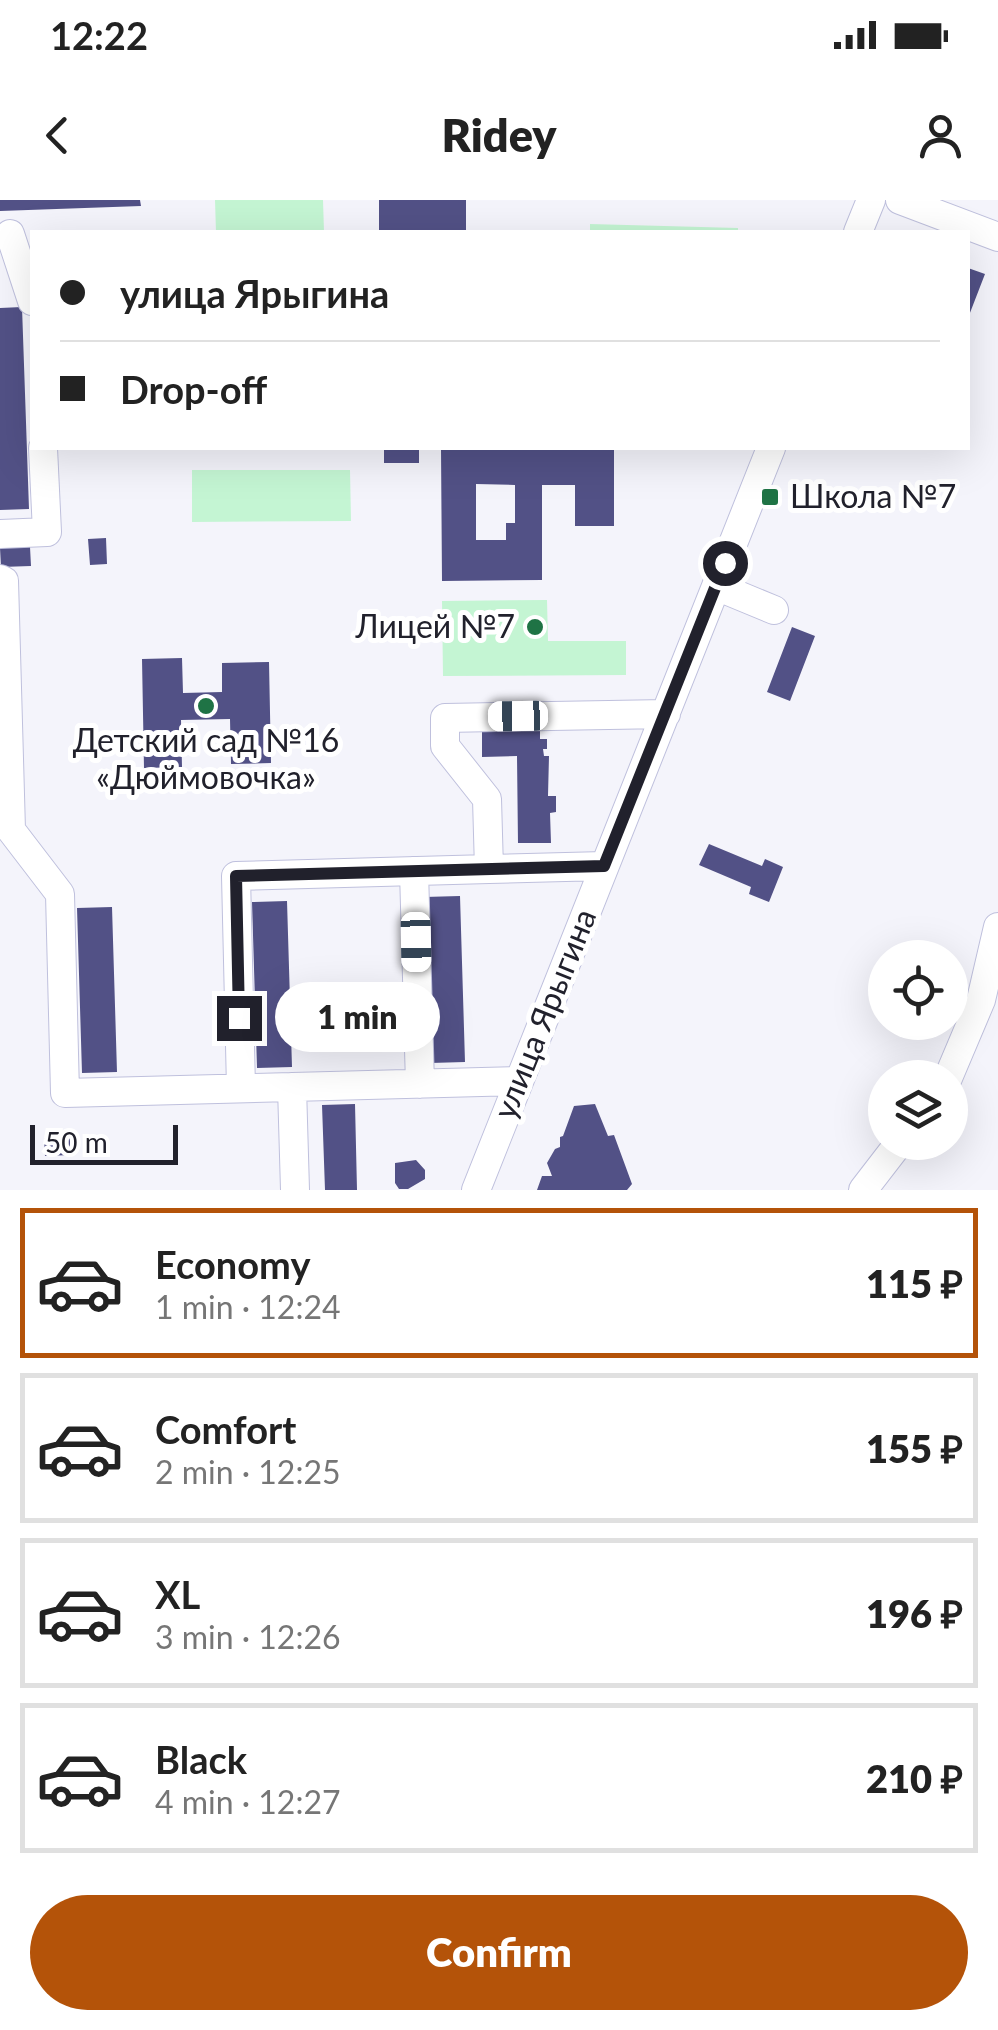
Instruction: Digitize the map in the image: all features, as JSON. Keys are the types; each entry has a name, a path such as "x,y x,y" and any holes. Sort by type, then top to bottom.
{"street":[{"path":"859,230 871,200"},
{"path":"900,200 998,237"},
{"path":"10,234 30,295"},
{"path":"0,534 46,532 43,450"},
{"name":"улица Ярыгина","path":"476,1190 771,450"},
{"path":"0,579 4,581 11,830 60,894 65,1093 518,1081"},
{"path":"716,586 774,610"},
{"path":"489,870 487,799 445,746 445,718 666,714"},
{"path":"241,1088 236,876 604,866"},
{"path":"414,871 420,1084"},
{"path":"956,1060 981,1000 998,928"},
{"path":"292,1087 295,1190"},
{"path":"863,1190 886,1160"}],"green space":[{"path":"215,200 323,200 324,230 216,230"},
{"path":"590,224 738,228 738,230 590,230"},
{"path":"192,470 350,470 351,521 192,522"},
{"path":"547,600 548,641 626,641 626,675 443,676 442,601"}],"building":[{"path":"0,200 140,200 141,206 0,211"},
{"path":"379,200 466,200 466,230 379,230"},
{"path":"970,269 985,274 970,313"},
{"path":"22,307 29,509 0,510 0,308"},
{"path":"384,450 419,450 419,463 384,463"},
{"path":"441,450 614,450 614,526 575,526 575,485 542,485 542,580 442,581","holes":["476,484 515,485 515,523 506,523 506,540 476,540"]},
{"path":"106,538 107,564 90,565 88,539"},
{"path":"30,547 31,566 1,567 0,548"},
{"path":"792,627 815,636 790,701 767,692"},
{"name":"Детский сад №16 «Дюймовочка»","path":"182,658 183,693 222,692 222,663 269,662 271,763 231,764 230,719 181,720 182,767 144,768 142,659"},
{"path":"540,726 540,739 547,739 544,756 549,756 548,796 556,796 556,812 550,813 551,843 518,843 517,756 482,757 482,727"},
{"path":"709,844 762,866 765,859 783,867 769,902 749,894 751,887 699,865"},
{"path":"460,896 465,1062 430,1063 424,897"},
{"path":"287,901 292,1067 257,1068 252,902"},
{"path":"112,907 117,1072 82,1073 77,908"},
{"path":"355,1104 357,1190 325,1190 322,1105"},
{"path":"595,1104 608,1136 614,1135 632,1184 627,1190 537,1190 542,1176 552,1176 547,1163 560,1147 560,1137 574,1106"},
{"path":"70,1137 71,1155 45,1156 44,1138"},
{"path":"416,1160 425,1170 425,1179 408,1189 399,1189 395,1183 395,1163"}],"place":[{"name":"Школа №7","path":"770,497"},
{"name":"Лицей №7","path":"535,627"},
{"name":"Детский сад №16 «Дюймовочка»","path":"206,706"}],"route":[{"path":"239,1018 236,876 604,866 725,563"}]}
